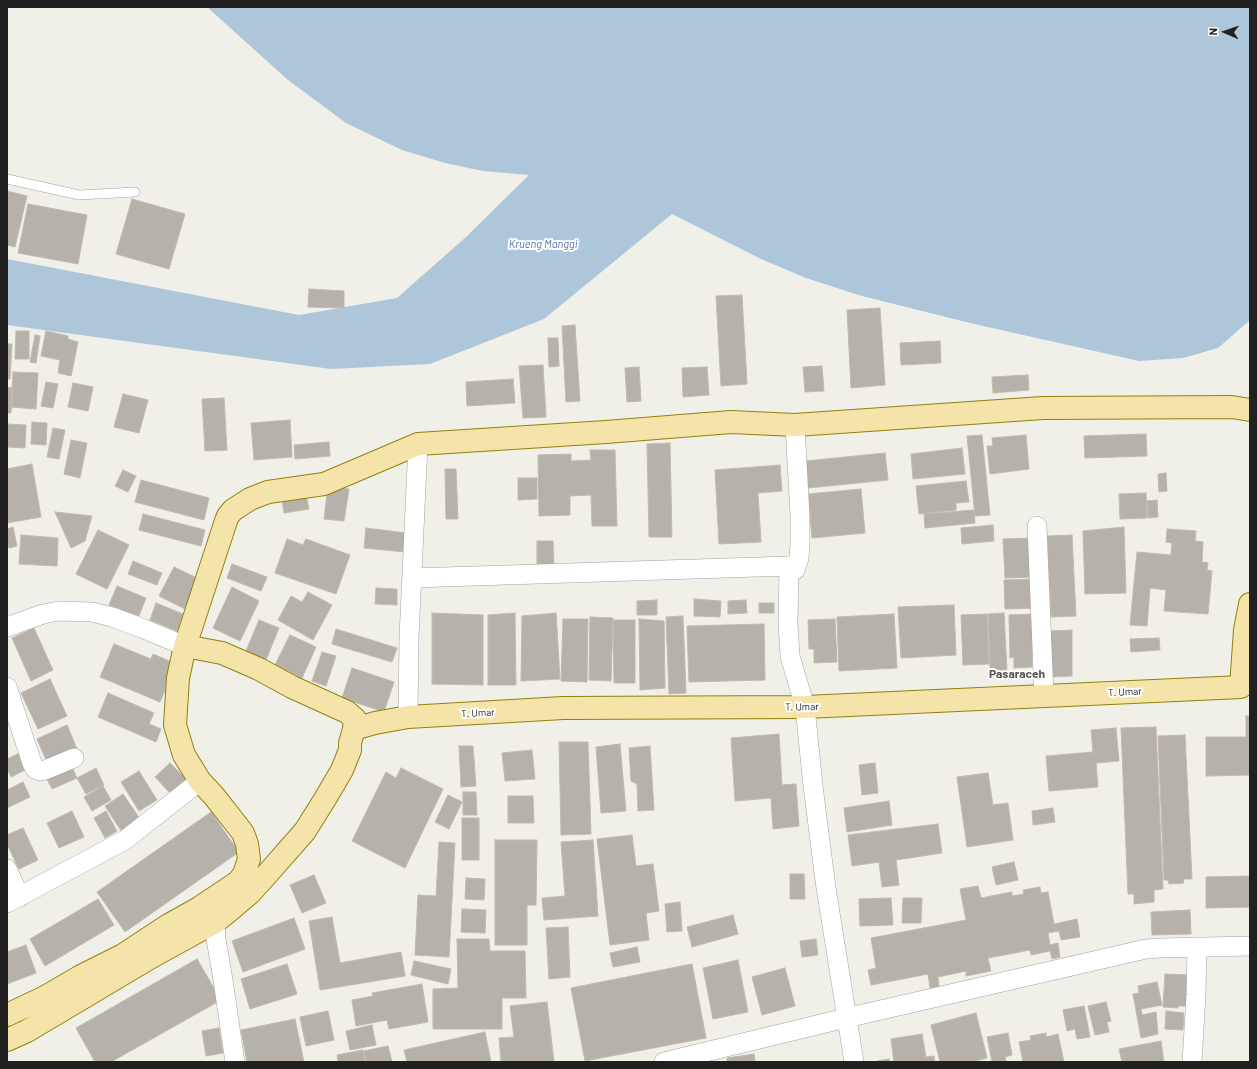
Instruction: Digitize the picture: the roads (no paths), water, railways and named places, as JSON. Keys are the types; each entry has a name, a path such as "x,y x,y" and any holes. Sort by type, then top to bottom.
{"main road":[{"path":"7,1015 45,997 81,976 123,955 167,926 199,908 239,881 244,874 249,859 247,844 243,833 214,796 200,782 184,755 175,725 178,678 185,646 226,521 233,510 257,495 324,484 418,444 606,432 731,422 795,425 1044,408 1232,407 1250,410"},
{"path":"1245,687 1246,630 1250,604"},
{"path":"7,1040 26,1031 153,956 215,922 250,893 305,831 342,770 350,750 355,719 347,712 292,687 259,669 222,653 185,646"},
{"name":"T. Umar","path":"354,729 375,723 408,717 563,708 805,707 1245,687"}],"street":[{"path":"412,578 789,566 795,570 799,558 800,516 795,425"},
{"path":"408,717 409,637 418,444"},
{"path":"1037,526 1044,696"},
{"path":"789,566 788,611 790,656 805,707 826,888 854,1062"},
{"path":"7,626 59,610 92,612 138,626 185,646"},
{"path":"7,687 35,769 37,771 45,770 74,758"},
{"path":"7,869 13,900 125,840 200,782"},
{"path":"215,922 216,939 234,1062"},
{"path":"664,1062 846,1018 1146,950 1160,948 1250,946"},
{"path":"1192,1062 1197,947"}],"lane":[{"path":"7,179 79,195 135,192"}],"water":[{"name":"Krueng Manggi","path":"207,7 1250,7 1250,320 1218,348 1183,358 1139,361 970,323 862,296 806,278 761,259 672,214 544,319 430,364 331,369 7,325 7,259 299,315 397,298 466,237 529,175 483,171 445,163 402,150 346,123 288,80"}],"district":[{"name":"Pasaraceh","path":"1017,674"}]}
